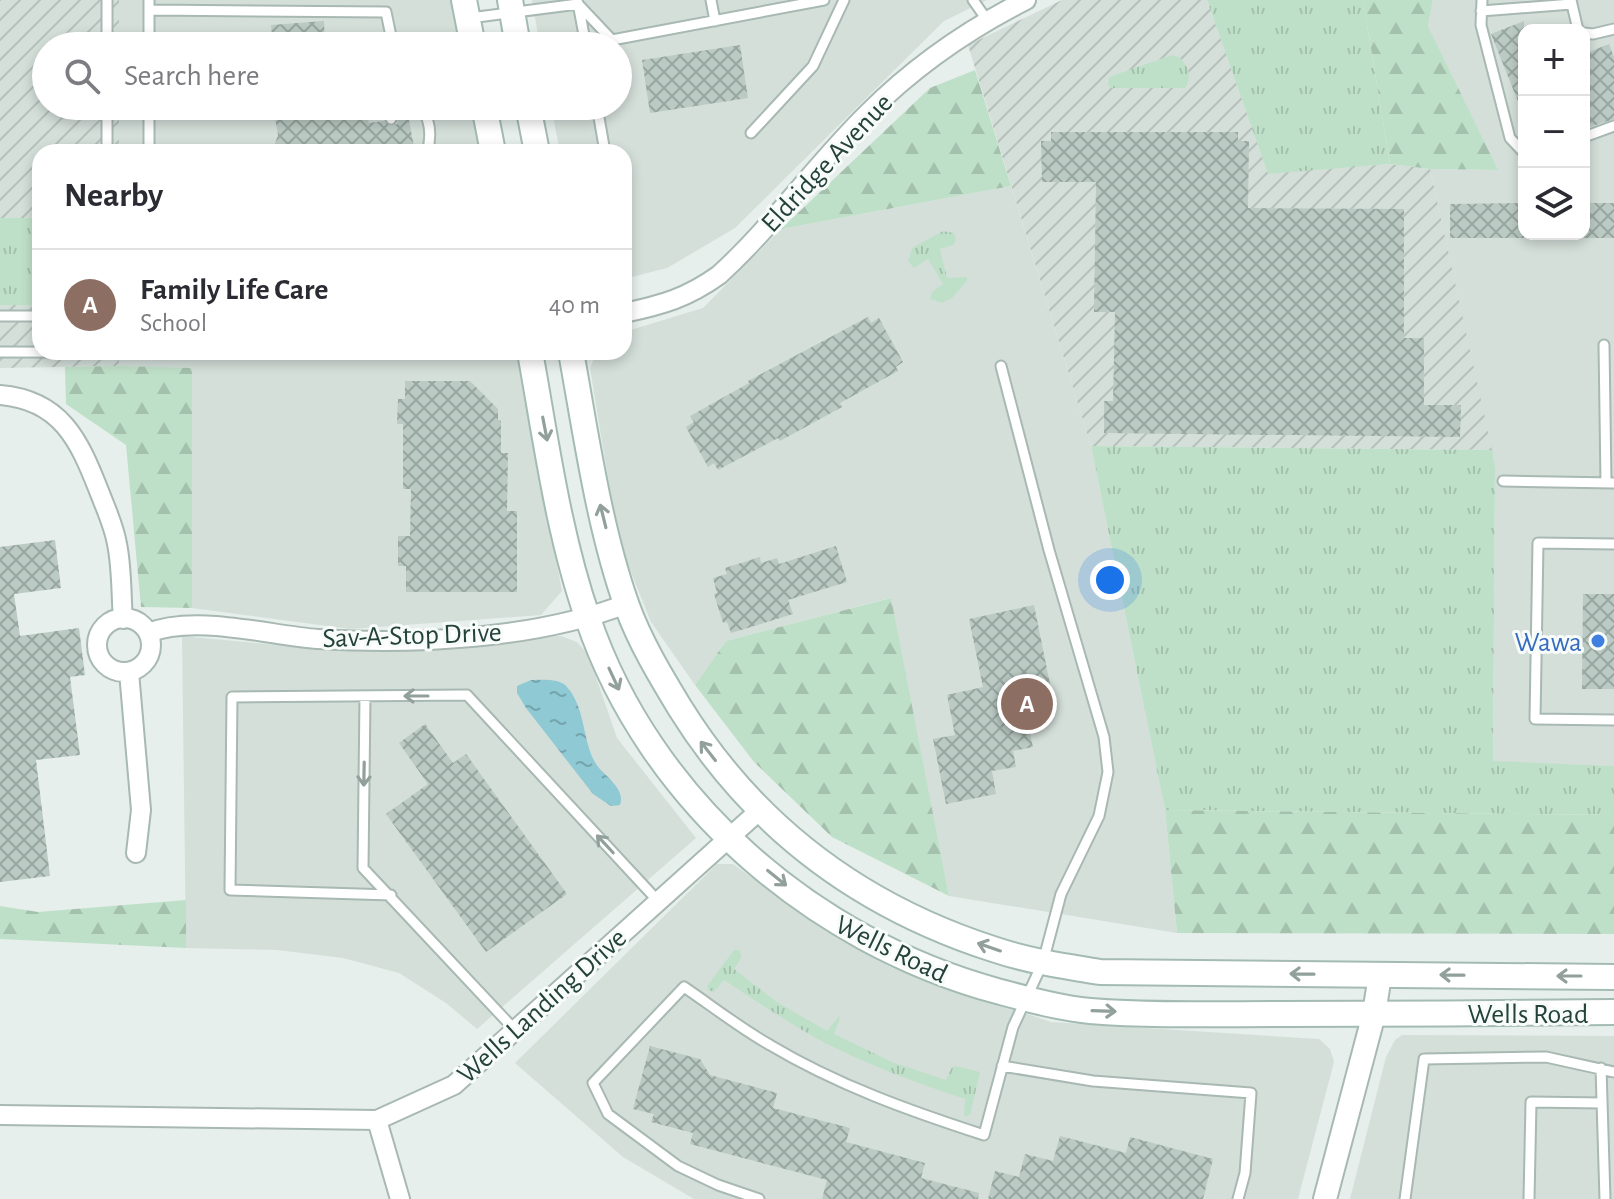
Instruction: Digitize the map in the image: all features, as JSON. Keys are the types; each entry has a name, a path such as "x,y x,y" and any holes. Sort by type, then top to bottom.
{"main road":[{"path":"511,6 516,32"},
{"path":"466,9 470,32"},
{"path":"487,120 491,144"},
{"path":"531,120 535,144"},
{"name":"Wells Road","path":"532,360 562,522 588,619 631,712 678,781 728,839 811,906 857,934 948,977 1027,1000 1089,1011 1184,1014 1614,1012"},
{"name":"Wells Road","path":"573,360 601,510 626,604 654,666 705,747 759,811 824,866 882,903 995,950 1100,972 1614,977"}],"street":[{"name":"Eldridge Avenue","path":"632,311 680,299 719,275 867,114 941,50 987,20 1026,0"},
{"path":"0,395 38,404 62,420 72,434 89,466 114,529 123,619"},
{"name":"Sav-A-Stop Drive","path":"148,633 164,627 191,625 315,639 392,641 544,627 588,619 626,604"},
{"path":"123,619 138,622 151,641 148,657 137,669 129,672 107,666 98,653 99,636 103,629 115,620 123,619"},
{"path":"129,672 141,810 136,853"},
{"name":"Wells Landing Drive","path":"0,1115 377,1120 454,1085 759,811"},
{"path":"1325,1199 1374,1014 1380,975"},
{"path":"377,1120 400,1199"}],"lane":[{"path":"107,0 107,32"},
{"path":"711,0 715,21"},
{"path":"632,36 824,0"},
{"path":"751,133 813,66 844,0"},
{"path":"973,0 987,20"},
{"path":"577,2 605,32"},
{"path":"466,9 577,2"},
{"path":"577,2 583,32"},
{"path":"1518,147 1510,138 1481,25 1482,6 1572,2 1577,24"},
{"path":"149,32 149,5 386,12 390,32"},
{"path":"1590,34 1614,29"},
{"path":"107,120 107,144"},
{"path":"149,120 149,144"},
{"path":"427,120 430,144"},
{"path":"599,120 604,144"},
{"path":"1590,135 1614,126"},
{"path":"0,316 32,316"},
{"path":"1503,481 1610,483 1604,345"},
{"path":"0,352 32,352"},
{"path":"759,1199 718,1185 678,1166 608,1114 593,1083 684,987 769,1045 846,1085 984,1135 1013,1027 1043,962 1064,885 1099,816 1108,772 1099,717 1049,550 1001,366"},
{"path":"1614,544 1538,543 1535,719 1614,720"},
{"path":"391,895 230,890 232,697 467,695 658,901"},
{"path":"365,696 363,868 515,1030"},
{"path":"1405,1199 1424,1059 1546,1057 1614,1072"},
{"path":"1002,1066 1093,1081 1251,1093 1245,1173 1238,1199"},
{"path":"1601,1068 1605,1199"},
{"path":"1529,1199 1531,1102 1602,1103"}],"shaded area":[{"path":"0,0 119,0 119,32 32,32 32,120 119,120 119,144 32,144 32,360 119,360 119,366 0,368"},
{"path":"119,0 451,0 457,32 119,32"},
{"path":"532,0 987,0 944,21 735,228 667,268 632,277 632,144 558,144 554,120 632,120 632,32 538,32"},
{"path":"1062,0 1207,0 1268,173 1390,164 1430,169 1492,450 1091,446 968,45"},
{"path":"1433,0 1614,0 1614,766 1493,762 1495,467 1430,169 1497,170 1428,26"},
{"path":"119,120 474,120 478,144 119,144"},
{"path":"1011,186 1091,446 1165,810 1177,933 949,896 890,598 726,641 695,685 651,622 618,540 590,368 594,360 632,360 632,330 703,308 781,229"},
{"path":"119,360 519,360 562,591 541,615 350,629 192,608 192,369 119,366"},
{"path":"182,636 330,650 413,650 549,636 561,636 577,642 588,654 617,738 696,838 477,1029 446,1003 399,973 343,958 277,950 186,948"},
{"path":"717,864 733,864 801,913 890,967 1051,1022 1319,1039 1330,1049 1334,1062 1298,1199 694,1199 623,1157 515,1063"},
{"path":"1402,1035 1614,1036 1614,1199 1350,1199 1386,1057 1395,1040"}],"green space":[{"path":"1207,0 1363,0 1390,164 1268,174"},
{"path":"1363,0 1433,0 1428,26 1498,170 1430,169 1390,164"},
{"path":"1172,55 1179,57 1187,67 1189,79 1185,88 1111,88 1108,85 1109,77"},
{"path":"975,70 1011,186 781,229 930,88"},
{"path":"0,218 32,218 32,305 0,305"},
{"path":"943,231 954,233 956,240 953,245 940,249 947,278 967,277 967,281 952,298 942,303 930,299 932,292 943,284 928,259 914,268 908,261 912,248"},
{"path":"65,367 192,368 192,608 141,607 126,445 66,404"},
{"path":"1091,446 1492,450 1495,467 1493,761 1614,766 1614,815 1165,810"},
{"path":"891,598 949,896 832,837 754,762 695,685 726,641"},
{"path":"1165,810 1614,815 1614,934 1177,933"},
{"path":"186,900 186,948 0,939 0,906 38,912"},
{"path":"734,950 739,950 742,957 734,969 777,1002 827,1031 839,1016 834,1034 892,1062 946,1080 952,1067 956,1066 980,1072 970,1115 964,1117 965,1099 894,1074 825,1043 724,980 714,992 708,990 707,986"}],"water":[{"path":"531,680 560,682 573,695 592,755 620,793 620,805 611,806 593,794 526,708 517,693 517,686"}],"building":[{"path":"324,21 324,32 272,32 271,25"},
{"path":"1524,21 1524,24 1518,24 1518,102 1491,34"},
{"path":"1609,44 1614,57 1614,119 1590,127 1590,96 1590,52"},
{"path":"740,45 748,98 650,113 642,60"},
{"path":"275,120 368,120 369,123 384,121 390,126 397,124 398,120 409,120 413,144 275,144 278,135"},
{"path":"1051,132 1238,132 1238,141 1249,141 1248,208 1404,209 1404,338 1424,338 1424,405 1461,405 1460,437 1104,433 1104,401 1113,401 1115,312 1094,312 1096,182 1042,182 1041,141 1051,141"},
{"path":"1518,203 1518,238 1450,238 1450,204"},
{"path":"1590,203 1614,203 1614,238 1590,238"},
{"path":"868,317 871,323 879,318 903,362 896,367 898,371 780,441 778,438 718,470 714,463 708,467 686,427 694,422 690,416"},
{"path":"405,381 470,381 498,409 501,453 508,453 507,511 517,511 517,592 406,592 406,566 398,566 398,536 410,536 411,489 403,489 403,424 397,424 398,399 405,399"},
{"path":"55,540 61,588 14,594 20,636 79,628 85,675 70,677 80,755 36,760 50,876 0,882 0,547"},
{"path":"836,546 847,582 788,600 793,614 731,633 727,622 723,623 714,594 717,593 713,578 727,574 725,568 760,557 761,563 777,558 779,564"},
{"name":"Wawa","path":"1583,594 1614,594 1614,689 1582,689"},
{"path":"1034,605 1052,694 1034,698 1039,723 1028,725 1033,747 1013,751 1016,767 992,771 996,794 946,804 933,739 955,735 947,695 983,687 969,619"},
{"path":"425,724 453,763 466,754 567,894 486,952 386,814 428,784 399,743"},
{"path":"650,1046 700,1059 710,1075 777,1093 773,1108 850,1128 846,1142 925,1163 921,1178 979,1193 978,1199 822,1199 827,1180 690,1144 693,1133 651,1122 654,1114 633,1109"},
{"path":"1060,1136 1126,1153 1130,1137 1213,1159 1203,1199 988,1199 995,1171 1019,1177 1025,1154 1053,1161"}],"place":[{"name":"Wawa","path":"1598,641"},
{"name":"Family Life Care","path":"1027,704"}]}
